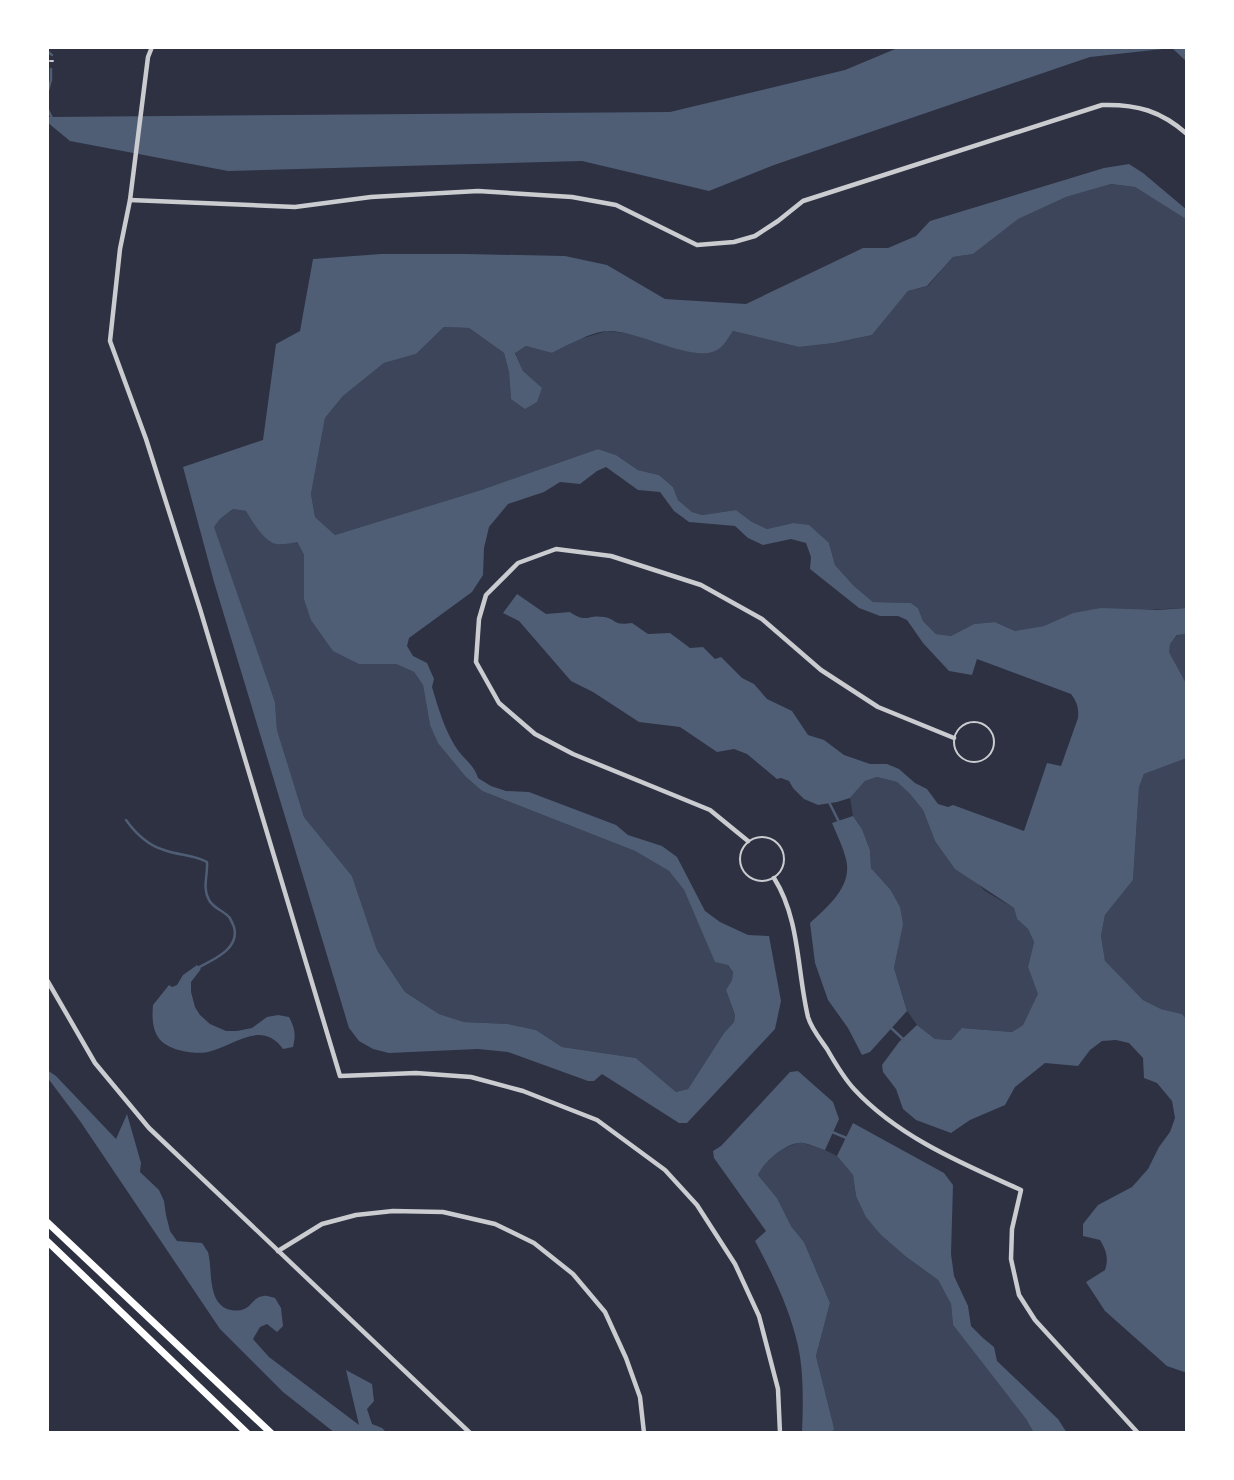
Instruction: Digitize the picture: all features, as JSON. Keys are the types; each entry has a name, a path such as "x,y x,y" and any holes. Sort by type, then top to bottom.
{"highway":[{"path":"47,1222 271,1433"},
{"path":"47,1241 247,1433"}],"street":[{"path":"152,47 148,57 130,200 120,249 110,341 146,439 200,608 340,1076 416,1073 471,1077 523,1091 597,1120 665,1170 698,1205 735,1264 759,1316 778,1389 780,1433"},
{"path":"130,200 295,207 371,197 478,191 572,197 616,205 697,245 734,242 755,236 803,201 1102,105 1124,104 1156,112 1187,134"},
{"path":"748,841 710,810 572,754 535,734 499,703 476,662 479,619 486,595 518,563 556,550 611,556 701,585 762,619 821,670 878,707 954,738"},
{"path":"774,878 787,905 809,1021 838,1068 852,1087 897,1127 1021,1191 1012,1229 1011,1259 1019,1295 1035,1320 1138,1433"},
{"path":"47,980 95,1063 149,1128 470,1433"},
{"path":"278,1251 322,1224 356,1215 393,1211 443,1212 495,1224 534,1243 573,1274 606,1312 640,1397 644,1433"}],"lane":[{"path":"976,722 983,724 991,732 994,740 986,759 970,762 958,756 954,738 961,726 976,722"},
{"path":"765,837 778,844 784,859 783,867 774,878 758,881 751,879 742,870 739,856 748,841 765,837"}],"shaded area":[{"path":"900,47 1187,47 1187,62 1172,48 1090,57 774,165 709,191 582,161 228,171 70,141 47,122 47,117 670,112 845,70"},
{"path":"1129,164 1187,210 1186,219 1135,187 1111,184 1066,197 1018,219 973,254 953,257 927,286 908,291 872,335 799,347 733,331 721,347 704,353 608,331 587,336 552,353 526,346 515,353 523,371 542,388 537,402 525,409 511,399 504,353 469,328 444,327 416,354 384,363 343,396 325,418 311,494 315,517 335,535 481,490 598,449 616,455 638,470 659,475 673,487 678,500 692,512 702,515 736,510 767,529 793,523 809,525 829,543 835,565 854,586 873,602 911,603 918,608 923,621 936,634 951,636 974,624 995,622 1015,631 1044,626 1073,613 1101,608 1187,608 1187,634 1177,635 1170,644 1169,652 1187,685 1187,758 1144,774 1139,787 1133,880 1105,915 1101,936 1105,961 1143,1000 1161,1009 1182,1014 1187,1020 1187,1373 1167,1366 1105,1311 1086,1282 1105,1270 1107,1258 1100,1240 1083,1236 1083,1224 1098,1205 1132,1187 1148,1169 1170,1132 1175,1118 1172,1101 1157,1083 1144,1078 1143,1058 1129,1043 1102,1041 1090,1050 1078,1066 1045,1063 1015,1087 1005,1105 970,1120 951,1133 916,1120 903,1109 896,1089 883,1072 882,1065 899,1042 917,1025 935,1039 951,1040 962,1028 1012,1032 1023,1025 1038,994 1028,967 1034,942 1028,929 1017,919 1014,908 955,869 935,841 923,810 897,782 877,777 865,781 850,798 837,802 818,805 804,799 789,781 777,779 747,754 734,749 717,752 680,727 639,722 571,681 519,621 503,613 517,594 546,614 570,612 584,618 604,617 618,623 632,623 648,634 670,633 690,648 703,647 715,659 721,657 742,678 754,684 767,699 792,711 808,735 824,740 844,755 870,764 887,764 899,769 927,789 938,804 948,807 953,805 1024,831 1047,763 1061,766 1078,718 1077,705 1071,694 977,659 972,675 949,671 923,643 907,620 898,616 880,616 859,608 810,569 811,557 806,543 791,539 763,545 748,538 735,526 689,522 674,511 660,492 638,490 606,467 580,484 560,482 544,492 508,504 489,527 484,548 483,575 472,592 409,638 407,646 413,656 427,663 434,679 432,687 444,725 451,739 478,778 491,786 506,791 529,792 616,825 628,835 662,846 677,857 705,911 720,922 748,935 769,936 781,1001 775,1029 687,1123 679,1123 602,1074 594,1081 588,1081 508,1052 478,1049 389,1053 373,1049 359,1041 349,1028 214,582 183,467 263,440 276,344 300,331 313,259 381,254 565,256 607,265 665,299 746,304 863,248 888,248 916,236 930,221 1104,168","holes":["233,509 246,511 269,541 279,544 297,542 304,555 304,599 311,620 333,651 359,664 396,664 414,672 423,685 430,725 438,743 466,777 482,791 635,851 669,871 684,890 715,962 728,965 733,972 726,990 735,1015 734,1022 688,1089 676,1092 636,1058 562,1047 536,1030 508,1024 464,1022 439,1014 405,992 377,950 352,876 304,817 277,730 275,702 214,527"]},
{"path":"1111,184 1135,187 1187,219 1187,608 1073,613 1045,626 1015,631 995,622 974,624 951,636 936,634 923,621 918,608 911,603 873,602 835,565 829,543 793,523 767,529 736,510 702,515 692,512 678,500 673,487 659,475 638,470 616,455 598,449 481,490 335,535 315,517 311,494 325,418 343,396 384,363 416,354 444,327 469,328 504,353 511,399 523,371 515,352 526,346 552,353 580,339 607,331 724,344 733,331 799,347 872,335 908,291 928,286 953,257 973,254 1017,219 1066,197"},
{"path":"233,509 246,511 258,529 284,544 296,541 304,555 304,599 359,664 396,664 414,672 423,685 430,725 466,777 482,791 635,851 669,871 684,890 715,961 728,965 733,972 726,990 735,1015 734,1022 688,1089 676,1092 636,1058 562,1047 536,1030 508,1024 464,1022 439,1014 405,992 377,950 352,876 304,817 277,730 275,702 213,527"},
{"path":"1187,634 1187,685 1169,652 1169,644 1178,635"},
{"path":"1187,758 1187,1020 1182,1014 1161,1009 1143,1000 1105,962 1101,936 1105,915 1133,880 1139,787 1144,774"},
{"path":"877,777 897,782 910,794 923,810 935,841 985,891 1014,908 1017,919 1028,929 1034,942 1028,967 1039,994 1023,1025 1012,1032 963,1028 951,1040 935,1039 917,1025 907,1011 894,968 898,948 890,889 871,868 870,850 862,829 853,816 850,798 865,781"},
{"path":"853,816 862,829 870,850 871,868 890,889 900,907 903,924 894,968 907,1011 870,1052 862,1055 848,1028 828,1000 815,963 810,923 837,896 846,879 846,859 832,823"},
{"path":"197,965 201,969 191,982 191,992 195,1007 210,1024 226,1031 237,1031 252,1028 267,1017 289,1017 294,1032 293,1047 283,1049 275,1040 256,1035 202,1053 180,1050 162,1042 154,1026 153,1005 169,985 177,985 183,975"},
{"path":"47,1070 56,1076 116,1139 127,1114 141,1163 140,1172 159,1190 170,1231 177,1241 202,1243 208,1252 214,1294 223,1307 238,1311 247,1308 259,1297 275,1298 281,1308 283,1326 277,1332 267,1324 260,1327 253,1339 269,1357 359,1425 346,1370 372,1384 374,1401 367,1409 372,1424 387,1433 335,1433 283,1392 220,1329 80,1121 47,1077"},
{"path":"798,1071 833,1102 839,1119 825,1150 803,1143 790,1145 770,1159 758,1175 777,1198 791,1226 804,1242 830,1303 816,1356 833,1433 802,1433 802,1378 795,1332 786,1305 755,1241 766,1231 714,1158 713,1151 721,1146 790,1072"},
{"path":"853,1123 944,1173 953,1185 951,1254 954,1276 968,1306 971,1326 994,1347 997,1361 1058,1419 1067,1433 1034,1433 953,1325 951,1304 938,1280 881,1235 866,1217 856,1196 853,1175 837,1156"},
{"path":"800,1142 837,1156 853,1175 856,1196 881,1235 938,1280 951,1304 953,1325 1034,1433 833,1433 816,1356 830,1303 804,1242 791,1226 777,1198 758,1175 765,1163 775,1154"}],"waterway":[{"path":"47,51 52,55"},
{"path":"47,94 51,69"},
{"path":"47,108 53,120"},
{"path":"829,802 839,822"},
{"path":"126,820 152,845 207,862 207,895 213,905 230,918 235,935 224,953 197,968"},
{"path":"890,1027 903,1039"},
{"path":"832,1132 849,1139"}]}
